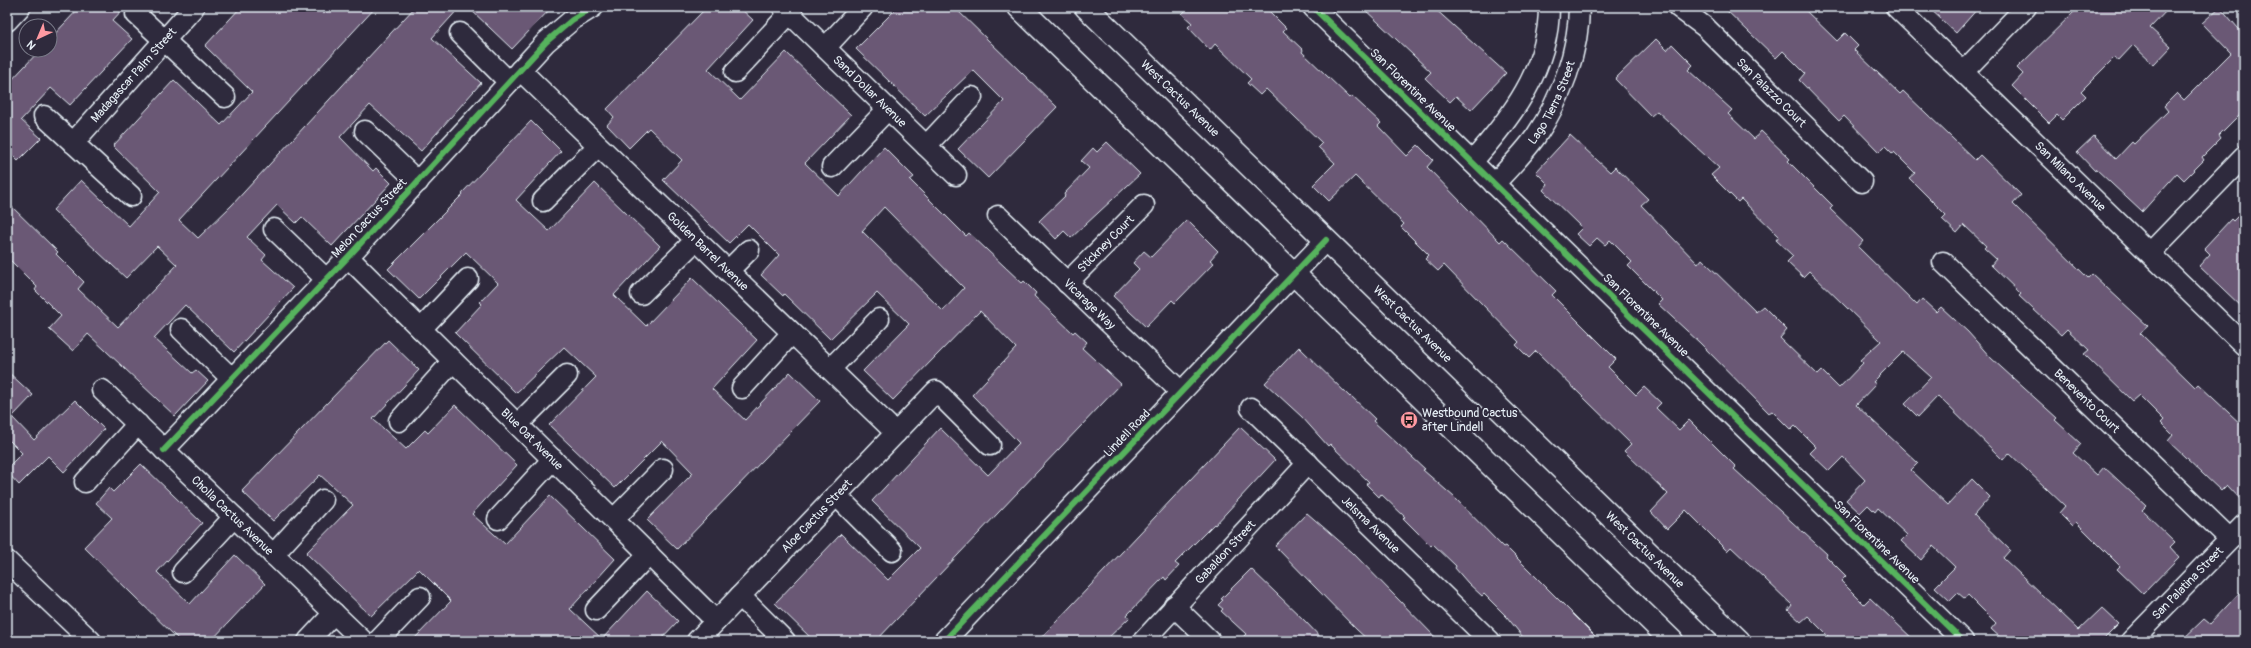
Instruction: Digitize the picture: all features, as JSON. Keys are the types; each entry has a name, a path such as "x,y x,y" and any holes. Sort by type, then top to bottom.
{"main road":[{"path":"1019,7 1672,641"},
{"name":"West Cactus Avenue","path":"1086,7 1739,641"}],"street":[{"path":"7,21 20,7"},
{"name":"Madagascar Palm Street","path":"73,143 194,7"},
{"name":"Melon Cactus Street","path":"164,450 327,280 546,42 572,20 593,7"},
{"path":"825,48 863,7"},
{"name":"San Florentine Avenue","path":"1312,7 1963,641"},
{"name":"Lago Tierra Street","path":"1472,162 1503,128 1527,92 1542,56 1549,21 1550,7"},
{"name":"Lago Tierra Street","path":"1494,184 1536,136 1554,107 1567,74 1579,20 1579,7"},
{"name":"San Palazzo Court","path":"1678,7 1705,26 1862,182"},
{"name":"San Milano Avenue","path":"1896,7 2244,345"},
{"path":"1963,72 2026,7"},
{"path":"735,72 786,10"},
{"name":"Sand Dollar Avenue","path":"786,10 956,175"},
{"path":"136,14 225,96"},
{"name":"Golden Barrel Avenue","path":"460,33 598,146 896,433"},
{"path":"926,146 972,97"},
{"path":"832,167 888,109"},
{"path":"44,116 131,196"},
{"path":"365,131 418,182"},
{"path":"543,201 598,146"},
{"path":"2150,253 2244,156"},
{"name":"Stickney Court","path":"1067,283 1144,205"},
{"name":"Vicarage Way","path":"998,216 1181,392"},
{"path":"274,229 327,280"},
{"path":"641,294 696,240"},
{"name":"Lindell Road","path":"944,641 1326,240"},
{"path":"728,271 749,250"},
{"name":"Blue Oat Avenue","path":"348,257 716,621"},
{"name":"Benevento Court","path":"1943,262 2237,532"},
{"path":"421,329 468,279"},
{"path":"830,370 879,319"},
{"path":"181,329 232,379"},
{"path":"742,388 792,333"},
{"path":"399,421 453,361"},
{"path":"518,424 567,375"},
{"name":"Cholla Cactus Avenue","path":"102,390 363,641"},
{"name":"Aloe Cactus Street","path":"697,641 936,391 990,445"},
{"name":"Jelsma Avenue","path":"1251,408 1490,641"},
{"path":"84,482 138,424"},
{"path":"498,519 552,459"},
{"name":"Gabaldon Street","path":"1143,641 1308,463"},
{"path":"614,519 663,469"},
{"path":"836,496 892,551"},
{"path":"273,555 323,500"},
{"path":"183,572 234,517"},
{"name":"San Palatina Street","path":"2131,641 2237,532"},
{"path":"596,610 649,554"},
{"path":"7,561 91,641"},
{"path":"740,596 785,641"},
{"path":"378,641 420,597"},
{"path":"1174,606 1210,641"},
{"path":"308,641 334,614"}],"building":[{"path":"80,7 125,7 112,21 132,39 70,105 51,88 21,120 41,138 18,161 7,150 7,85 32,58 58,58 58,30"},
{"path":"241,7 317,7 324,14 331,7 376,7 179,220 198,238 232,205 415,7 460,7 432,38 481,83 421,151 370,105 340,137 373,171 376,168 391,183 332,246 302,217 296,223 277,205 247,237 266,255 262,260 293,288 234,352 185,305 154,338 192,373 196,370 208,381 175,416 88,334 73,351 49,329 61,316 35,290 37,287 7,257 7,202 58,252 56,254 84,282 78,289 118,327 177,265 157,246 126,278 53,210 81,180 129,226 160,192 113,146 174,80 221,125 252,92 205,46"},
{"path":"468,7 552,7 512,49"},
{"path":"707,7 739,7 753,20 708,69 740,100 786,52 851,115 805,163 839,196 884,147 914,177 910,180 966,236 969,233 1022,283 1024,281 1036,293 1034,296 1073,333 1075,331 1087,342 1082,348 1121,384 876,641 814,641 775,603 841,534 888,580 920,548 872,501 940,428 988,475 1019,443 972,395 1016,348 980,311 893,400 863,371 909,324 877,293 830,339 784,294 783,296 761,275 779,255 748,224 729,243 663,180 682,160 649,128 629,148 607,125 614,117 607,109","holes":["884,207 964,288 943,311 862,231"]},
{"path":"898,7 954,7 1057,107 988,178 958,149 1004,101 973,70 925,116 856,49"},
{"path":"1189,7 1265,7 1286,28 1283,31 1303,50 1302,52 1350,98 1352,96 1381,123 1378,126 1407,156 1418,145 1433,160 1427,167 1500,242 1503,239 1556,291 1552,295 1616,359 1608,367 1636,395 1644,387 1661,403 1656,408 1679,430 1689,420 1736,467 1734,469 1827,554 1826,556 1846,576 1841,581 1864,604 1870,598 1915,641 1833,641 1808,616 1801,622 1788,610 1792,605 1731,547 1727,551 1686,510 1667,529 1651,512 1668,494 1624,451 1631,444 1536,351 1529,358 1516,345 1519,342 1444,265 1438,271 1425,259 1429,255 1401,227 1404,224 1355,176 1329,201 1313,185 1335,163 1318,147 1322,143 1266,89 1260,95 1247,83 1251,79 1215,44 1210,50 1188,27 1192,23 1182,14"},
{"path":"1362,7 1433,7 1506,73 1471,110 1456,96 1450,102 1425,78 1431,72"},
{"path":"1723,7 1802,7 1837,41 1845,33 1858,46 1854,50 1900,94 1903,91 1975,160 1980,155 2021,195 2013,204 2088,278 2092,274 2148,326 2140,333 2195,387 2198,384 2244,427 2244,503 2227,485 2221,491 2168,441 2173,435 2161,423 2164,420 2139,395 2132,401 2084,354 2089,350 2067,329 2061,335 2019,296 2021,294 1991,265 1996,259 1984,248 1986,246 1964,225 1957,233 1942,219 1946,215 1909,178 1915,173 1894,152 1893,154 1885,146 1879,152 1844,116 1839,121 1799,80 1805,73 1783,51 1776,58"},
{"path":"1928,7 1979,7 1956,33"},
{"path":"2079,7 2170,7 2150,28 2171,47 2154,65 2133,45 2118,61 2114,58 2081,91 2086,96 2062,120 2057,115 2049,123 2012,86 2023,74 2017,68"},
{"path":"2220,7 2244,35 2244,110 2219,135 2221,138 2202,157 2204,160 2184,180 2177,173 2142,212 2096,169 2095,171 2077,152 2094,136 2116,159 2132,142 2134,144 2168,111 2164,106 2177,93 2184,100 2231,53 2202,23"},
{"path":"1656,39 1667,50 1672,44 1693,65 1688,70 1732,110 1728,114 1754,139 1761,131 1790,159 1788,161 1833,206 1830,209 1863,241 1858,247 1917,305 1922,299 1936,312 1941,307 1968,332 1991,358 2057,418 2055,420 2081,444 2073,453 2097,475 2104,467 2146,506 2142,510 2175,542 2170,547 2179,557 2143,594 2117,569 2120,566 2076,522 2072,526 2059,513 2065,506 2009,453 2003,460 1938,396 1918,417 1905,404 1931,377 1903,352 1873,382 1876,384 1856,405 1918,463 1911,470 1948,505 1972,479 1990,497 1974,515 2010,550 2003,558 2079,630 2102,608 2119,624 2102,641 2004,641 1991,629 1996,623 1968,595 1964,598 1958,593 1950,601 1935,587 1955,567 1933,546 1921,560 1901,541 1907,535 1878,508 1875,512 1868,505 1860,513 1846,500 1865,480 1843,457 1829,471 1810,453 1816,447 1795,426 1791,430 1772,411 1769,413 1700,343 1658,304 1662,300 1628,266 1632,262 1610,240 1605,245 1597,238 1589,246 1576,234 1582,228 1543,190 1548,184 1536,172 1570,135 1610,172 1615,167 1648,199 1641,205 1698,264 1702,259 1756,312 1763,306 1787,330 1780,338 1818,375 1822,371 1839,388 1863,363 1860,360 1881,341 1809,271 1803,277 1787,262 1793,256 1776,240 1779,236 1741,199 1738,202 1711,175 1719,168 1657,111 1651,116 1615,79"},
{"path":"531,121 561,151 516,200 549,231 595,183 660,246 614,295 646,326 692,278 757,340 712,389 745,420 790,372 820,401 677,549 647,520 693,473 662,441 615,488 549,425 596,377 564,347 516,393 455,333 482,304 480,302 498,283 466,252 419,299 388,269 463,194 462,193"},
{"path":"1107,142 1140,174 1071,238 1064,231 1056,239 1039,221 1065,196 1064,194 1089,168 1081,161 1093,148 1097,152"},
{"path":"2244,210 2244,309 2199,266 2210,254 2204,248 2231,219 2233,221"},
{"path":"1187,220 1218,251 1210,260 1214,263 1175,303 1172,300 1146,327 1113,296 1139,269 1133,263 1144,251 1151,257"},
{"path":"388,340 419,370 373,419 406,449 425,430 428,433 455,405 517,465 472,514 505,544 550,496 615,559 570,609 602,639 647,591 678,621 659,641 412,641 451,601 419,569 371,616 306,553 353,505 320,475 273,521 242,491"},
{"path":"1299,347 1350,397 1351,396 1375,419 1373,421 1425,469 1423,470 1454,497 1503,547 1505,546 1600,641 1526,641 1507,617 1484,594 1482,596 1468,583 1455,568 1456,566 1433,544 1431,546 1403,518 1405,517 1381,494 1379,497 1366,484 1369,482 1330,444 1328,446 1302,417 1265,383"},
{"path":"7,371 33,395 12,417 34,440 75,400 104,429 64,472 48,456 19,485 7,472 7,468 22,453 7,438"},
{"path":"1240,427 1275,460 1215,525 1214,524 1175,563 1179,566 1166,580 1164,577 1127,615 1129,618 1105,641 1038,641"},
{"path":"141,464 202,523 157,572 190,604 235,555 265,584 211,641 180,641 84,547 112,518 96,503 109,488 113,492"},
{"path":"1307,513 1352,552 1439,641 1369,641 1356,629 1275,546"},
{"path":"1251,569 1324,641 1239,641 1246,634 1221,611 1223,609 1218,605 1223,600 1221,599"},
{"path":"2244,588 2244,641 2181,641 2204,619 2210,624"}],"cycle path":[{"path":"164,450 348,257 546,42 572,20 593,7"},
{"path":"1313,7 1963,641"},
{"path":"944,641 1326,240"}],"place":[{"name":"Westbound Cactus after Lindell","path":"1409,420"}]}
